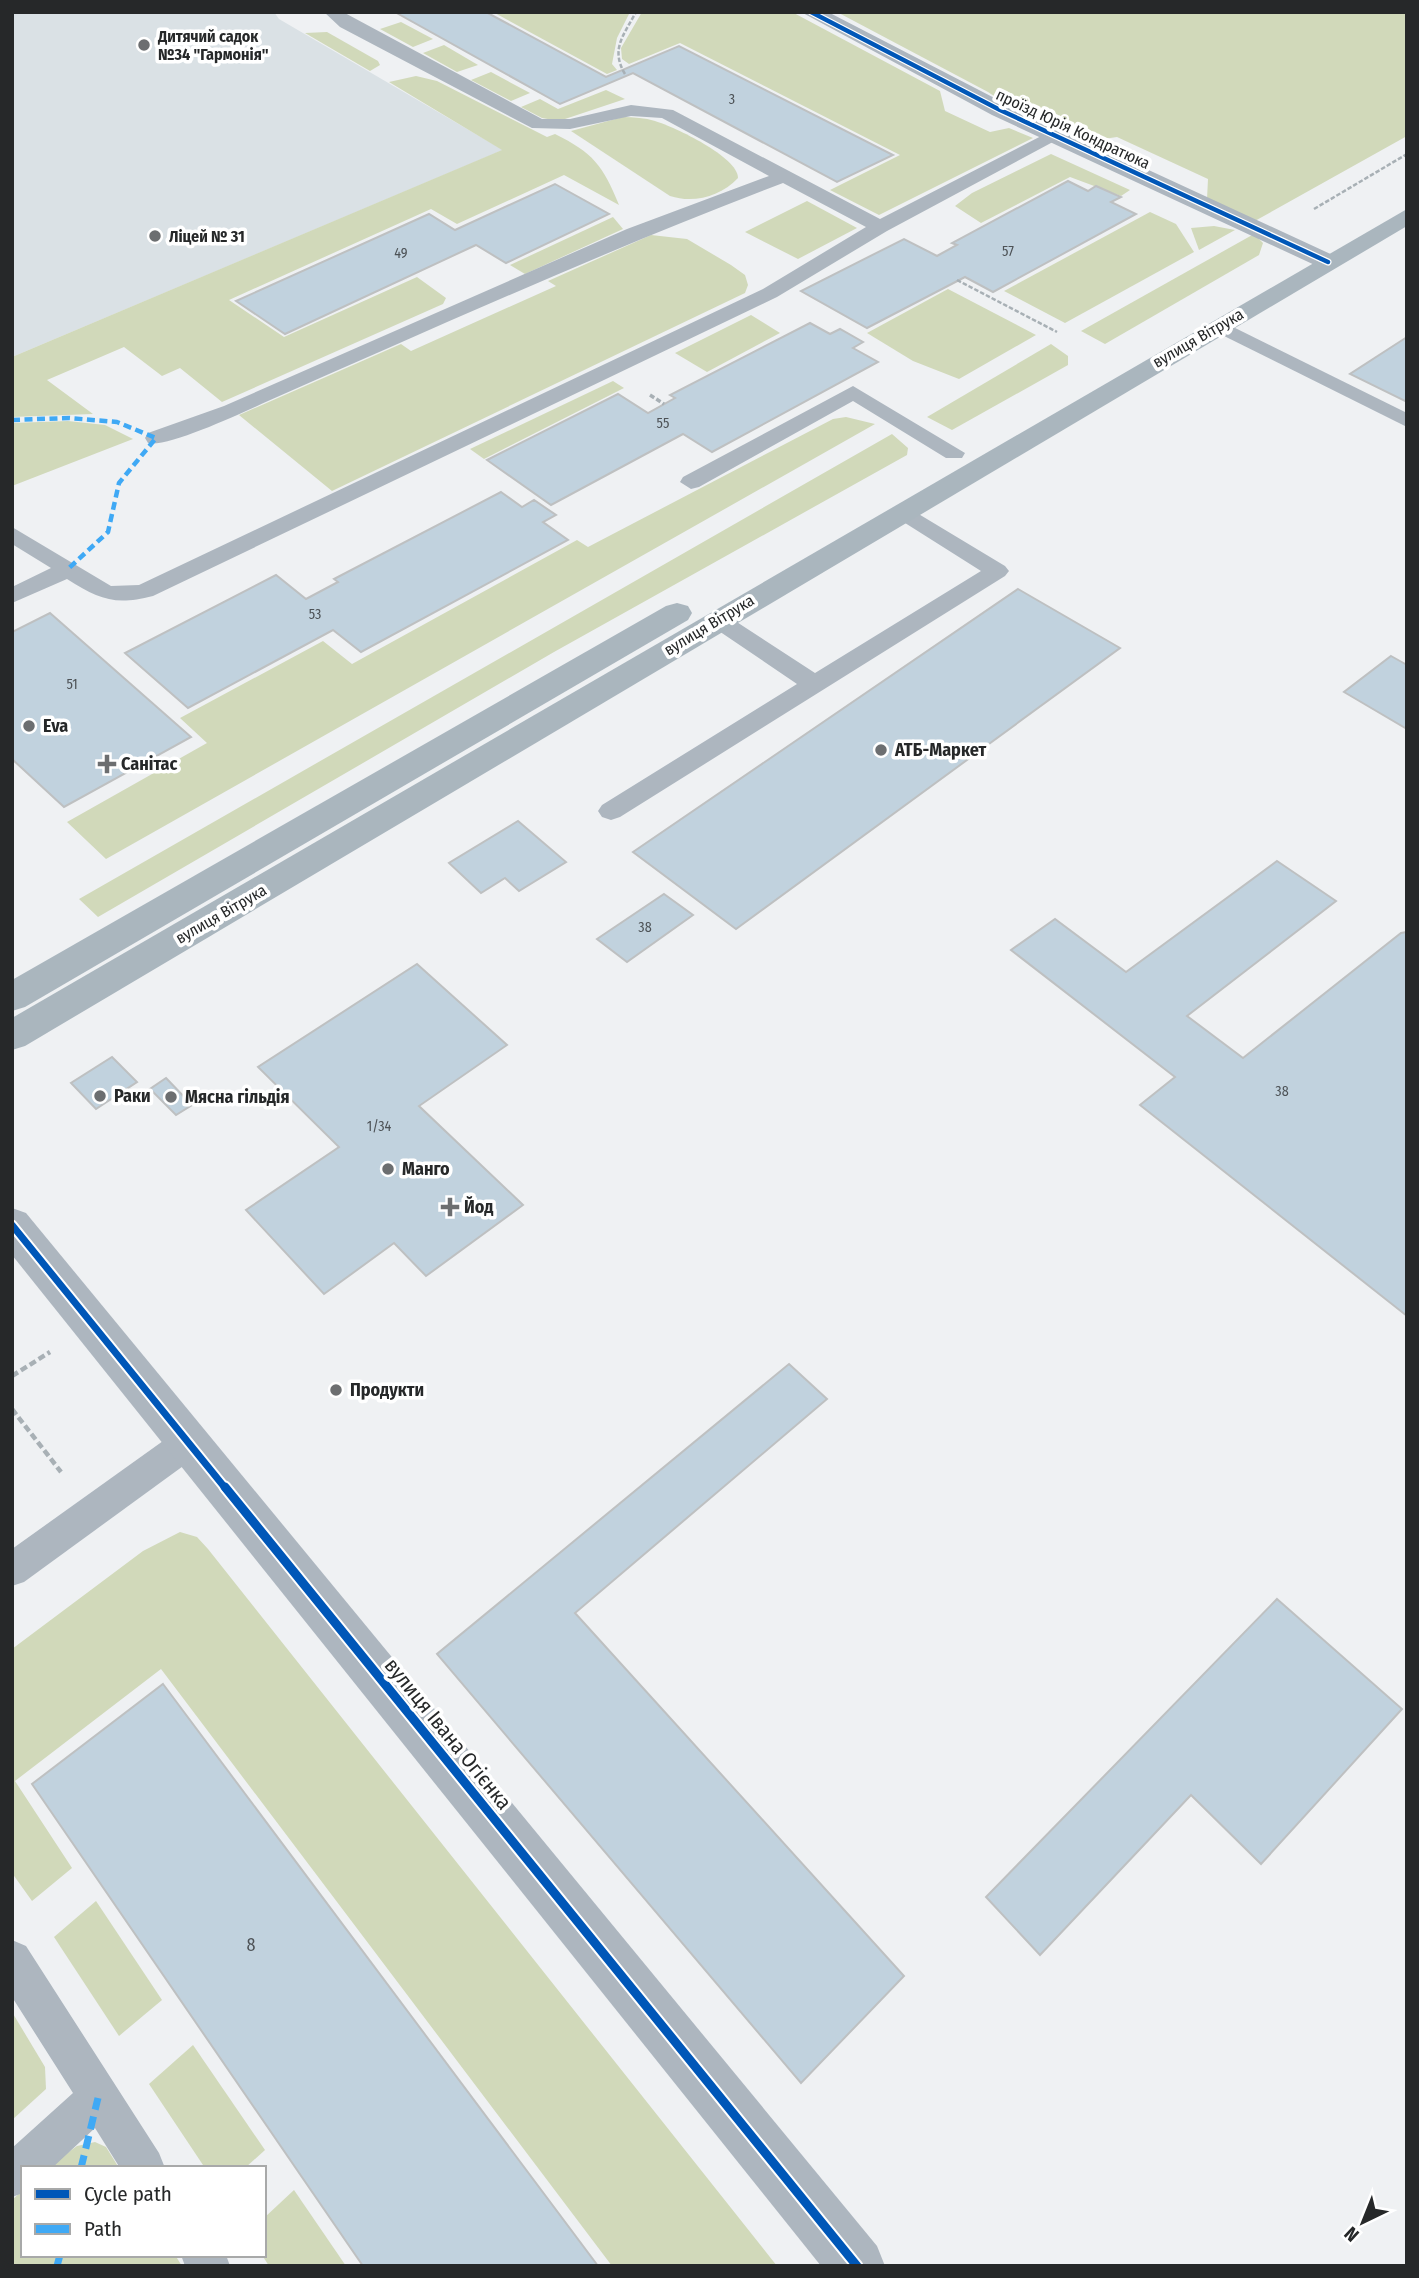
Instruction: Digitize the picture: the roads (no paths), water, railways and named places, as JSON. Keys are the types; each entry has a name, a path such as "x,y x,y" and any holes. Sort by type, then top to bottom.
{"main road":[{"name":"вулиця Вітрука","path":"12,1036 1219,326 1407,193"},
{"name":"вулиця Вітрука","path":"12,997 954,453 1316,257 1407,216"}],"street":[{"name":"проїзд Юрія Кондратюка","path":"811,12 1055,136 1316,257"},
{"name":"вулиця Івана Огієнка","path":"12,1225 857,2266"}],"lane":[{"path":"332,12 346,23 538,124 561,126 614,111 651,110 667,114 880,227"},
{"path":"12,534 106,593 145,591 770,293 880,227 1055,136"},
{"path":"156,438 231,410 634,233 782,177"},
{"path":"1219,326 1407,421"},
{"path":"691,482 853,392 954,453"},
{"path":"611,811 997,571 902,512"},
{"path":"12,596 68,569"},
{"path":"719,620 815,685"},
{"path":"12,1570 189,1442"},
{"path":"12,1960 143,2166"},
{"path":"23,2166 98,2098"}],"place":[{"name":"Дитячий садок №34 \"Гармонія\"","path":"144,45"},
{"name":"Ліцей № 31","path":"155,236"},
{"name":"Eva","path":"29,726"},
{"name":"АТБ-Маркет","path":"881,750"},
{"name":"Санітас","path":"107,764"},
{"name":"Раки","path":"100,1096"},
{"name":"Мясна гільдія","path":"171,1097"},
{"name":"Манго","path":"388,1169"},
{"name":"Йод","path":"450,1207"},
{"name":"Продукти","path":"336,1390"}]}
